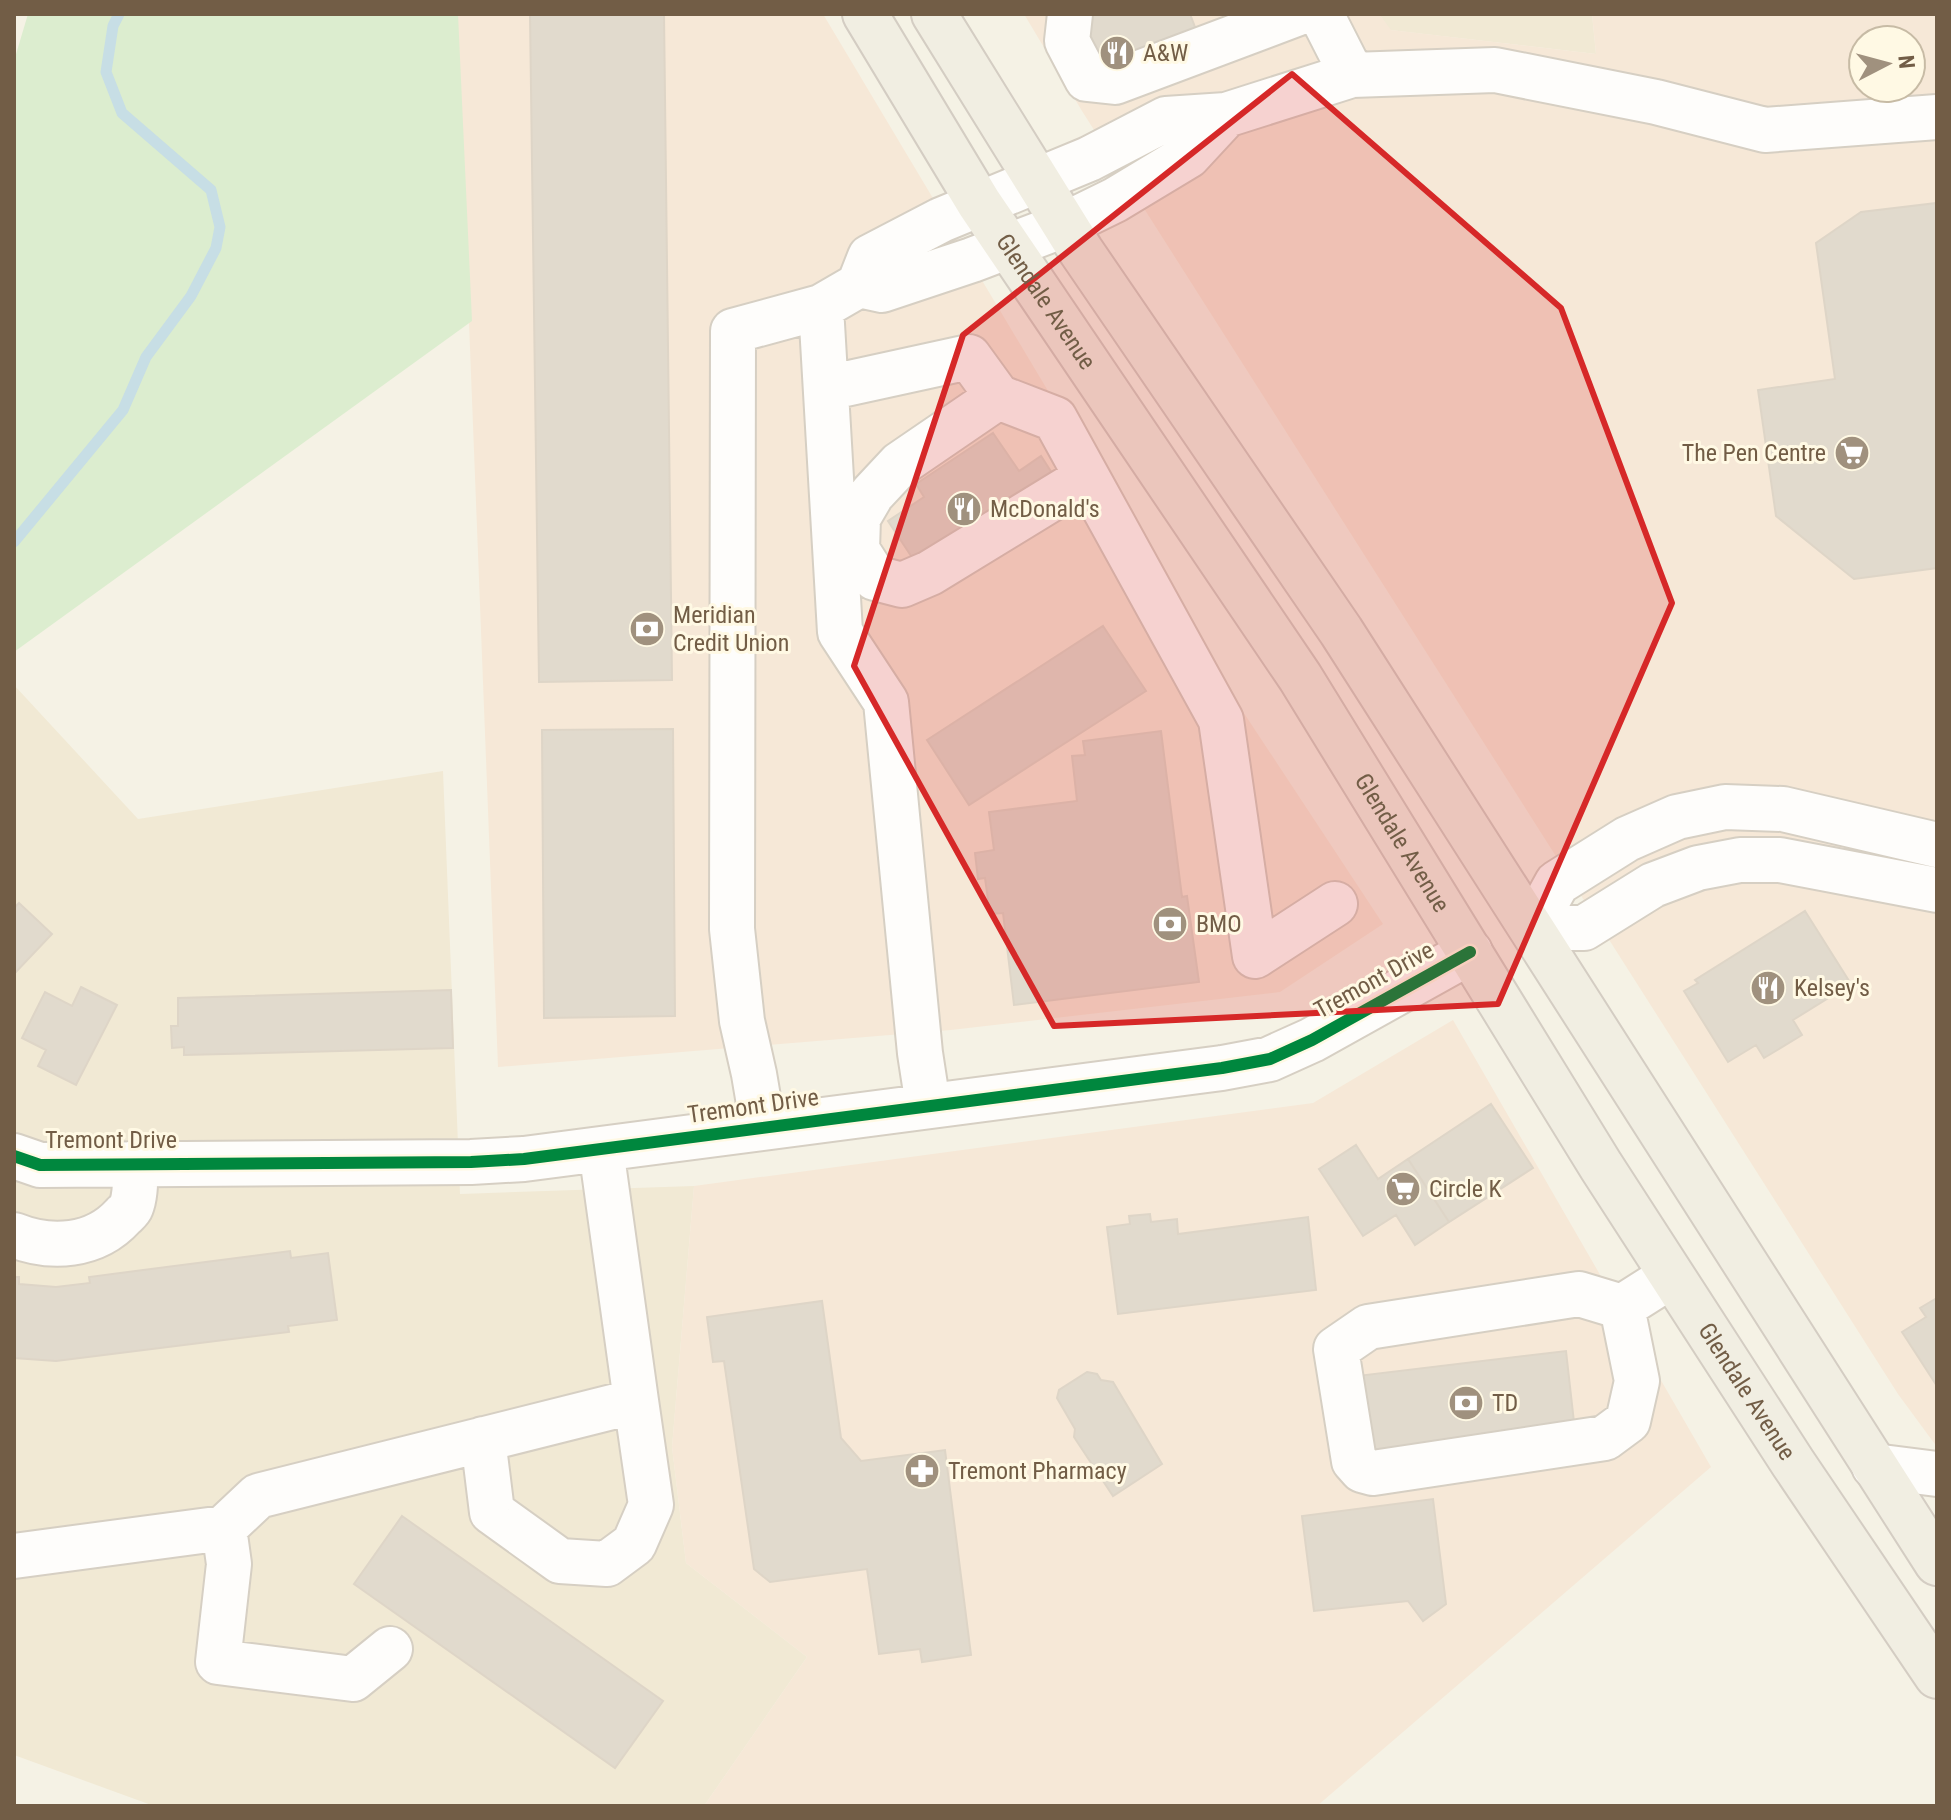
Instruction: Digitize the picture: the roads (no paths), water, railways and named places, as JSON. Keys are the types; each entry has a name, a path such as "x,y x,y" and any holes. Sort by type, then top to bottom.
{"main road":[{"name":"Glendale Avenue","path":"865,14 1007,246 1300,677 1671,1276 1937,1676"},
{"path":"934,14 1064,225 1341,631 1937,1563"},
{"path":"1470,952 1532,928"}],"street":[{"path":"1070,14 1067,41 1087,79 1115,82 1296,14"},
{"path":"1321,14 1352,75"},
{"path":"763,1127 742,1021 732,929 733,331 821,307 859,285 870,257 941,220 1089,159 1166,119 1226,115 1352,75 1495,70 1656,102 1765,130 1937,117"},
{"path":"859,285 882,290 1064,225 1115,200 1188,156 1226,115"},
{"path":"821,307 840,632 886,702 920,1053 928,1105"},
{"path":"827,388 969,357 998,397 1055,419 1221,720 1255,956 1335,904"},
{"path":"998,397 900,464 872,494 858,518 857,550 875,578 902,585 930,573 1087,477"},
{"path":"1937,845 1783,809 1725,807 1677,817 1615,846 1557,883 1532,928 1584,928 1653,885 1698,868 1740,860 1780,860 1937,890"},
{"name":"Tremont Drive","path":"14,1156 40,1165 524,1159 1222,1068 1270,1059 1312,1040 1470,952"},
{"path":"483,1439 492,1512 560,1561 607,1564 634,1544 651,1505 601,1149"},
{"path":"14,1235 33,1243 64,1244 95,1238 111,1229 131,1207 136,1163"},
{"path":"1622,1307 1637,1381 1628,1421 1605,1438 1373,1473 1362,1470 1354,1461 1336,1349 1368,1327 1579,1294 1622,1307 1671,1276"},
{"path":"14,1556 224,1528 258,1496 636,1401"},
{"path":"1874,1466 1937,1474"},
{"path":"224,1528 229,1564 218,1662 353,1679 390,1649"}],"waterway":[{"path":"14,542 123,410 146,357 191,296 216,248 220,227 211,190 122,113 106,72 113,26 119,14"}],"place":[{"name":"A&W","path":"1117,53"},
{"name":"The Pen Centre","path":"1852,453"},
{"name":"McDonald's","path":"964,509"},
{"name":"Meridian Credit Union","path":"647,629"},
{"name":"BMO","path":"1170,924"},
{"name":"Kelsey's","path":"1768,988"},
{"name":"Circle K","path":"1403,1189"},
{"name":"TD","path":"1466,1403"},
{"name":"Tremont Pharmacy","path":"922,1471"}]}
